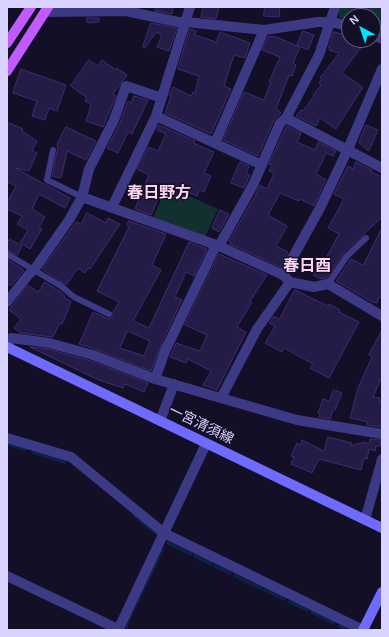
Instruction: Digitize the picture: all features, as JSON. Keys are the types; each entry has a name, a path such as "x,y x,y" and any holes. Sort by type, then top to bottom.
{"main road":[{"path":"7,43 31,7"},
{"path":"7,71 47,9"},
{"name":"一宮清須線","path":"7,347 382,528"},
{"path":"363,630 382,592"}],"street":[{"path":"112,207 156,116 190,7"},
{"path":"155,379 165,351 217,245 246,198 280,123 286,118 319,55 335,7"},
{"path":"47,9 126,11 178,22 264,30 318,22 331,22 341,24"},
{"path":"215,143 264,30"},
{"path":"221,398 257,329 286,279 348,149 382,69"},
{"path":"7,302 29,274 34,270 69,220 82,197 89,169 114,120 126,86 162,98"},
{"path":"156,116 262,165"},
{"path":"286,118 382,168"},
{"path":"82,197 217,245 286,279 314,287 328,284 382,316"},
{"path":"7,347 11,338 49,343 93,355 155,379 307,422 382,434"},
{"path":"160,421 174,384"},
{"path":"7,438 71,457 164,533 363,630"},
{"path":"7,576 118,630 206,444"},
{"path":"365,520 382,459"}],"lane":[{"path":"53,150 47,180 82,197"},
{"path":"328,284 347,256 366,238"},
{"path":"7,254 61,286 74,297 109,314"}],"green space":[{"path":"339,7 382,7 382,34 381,8 341,8 341,18 338,13"},
{"path":"167,186 218,209 205,237 153,218"}],"building":[{"path":"156,7 173,7 172,14 155,11"},
{"path":"204,7 219,7 216,19 201,17"},
{"path":"265,7 280,7 279,17 264,16"},
{"path":"87,18 99,18 99,22 88,23"},
{"path":"151,23 177,28 169,51 157,47 162,35 156,32 145,48 143,47"},
{"path":"190,29 196,31 195,35 216,42 220,32 250,43 245,58 234,55 224,86 231,89 211,134 165,113 171,96 169,95 173,87 191,96 193,92 195,93 199,76 178,69"},
{"path":"303,31 314,35 308,50 297,45"},
{"path":"334,32 341,34 341,48 361,48 342,73 363,87 336,129 320,118 316,126 296,116 301,110 303,111 314,96 313,95 321,85 319,83 322,79 320,78 339,53 329,50"},
{"path":"269,36 274,36 300,47 293,63 296,65 292,76 289,75 276,109 281,113 274,120 258,156 223,140 244,92 264,100 271,82 269,82 280,57 262,50"},
{"path":"89,60 98,66 102,60 116,70 117,68 127,75 113,94 116,96 103,127 86,121 91,105 85,101 87,98 71,86"},
{"path":"21,69 66,85 57,111 49,108 45,120 32,116 37,101 13,93"},
{"path":"134,96 148,100 132,134 128,132 118,153 107,148 120,123 128,101 131,103"},
{"path":"7,122 23,129 22,131 37,141 32,151 37,153 29,171 15,168 70,198 65,208 39,194 32,209 45,217 39,227 42,229 30,249 20,243 28,230 17,224 22,216 7,209 7,203 16,186 7,182"},
{"path":"159,125 195,141 193,143 214,152 204,173 211,176 204,192 200,190 197,196 183,190 180,198 162,190 151,215 135,209 149,175 137,169 148,147 158,151 166,134 157,130"},
{"path":"366,125 378,130 369,151 359,143"},
{"path":"287,126 301,133 297,142 315,150 318,142 336,151 333,156 326,153 316,174 326,180 314,206 300,199 299,201 280,193 268,215 287,226 276,246 288,252 280,267 230,244 231,242 229,241 260,185 267,189 274,173 269,171 272,165 269,164"},
{"path":"66,127 96,141 86,160 67,151 61,178 52,176 57,145"},
{"path":"240,162 249,166 246,173 250,175 244,188 231,183"},
{"path":"356,162 382,177 382,217 344,253 327,278 321,279 313,275 322,261 324,262 339,234 328,228 344,199 334,194 348,166 353,169"},
{"path":"220,210 229,214 219,232 212,228"},
{"path":"87,213 106,223 108,218 120,224 90,269 88,268 85,273 78,268 66,285 42,269 76,222 81,224"},
{"path":"129,221 166,234 152,265 161,270 133,321 149,328 189,242 207,249 194,276 186,272 175,297 182,300 164,338 151,371 79,344 93,312 109,319 113,316 113,312 119,302 97,291 129,227 127,225","holes":["128,331 150,341 144,356 120,348"]},
{"path":"382,228 382,298 379,297 377,303 374,303 336,281 351,259 363,265"},
{"path":"10,239 22,246 17,255 7,250 7,243"},
{"path":"219,254 267,275 250,301 252,302 237,327 246,332 217,390 203,385 211,371 188,359 186,363 170,357 176,343 200,351 207,335 185,325"},
{"path":"7,259 24,270 11,286 7,283"},
{"path":"45,282 61,292 65,296 64,298 71,301 62,324 60,323 53,337 20,333 14,328 21,319 9,310 28,285 38,292"},
{"path":"295,290 328,306 329,304 340,310 339,312 359,322 329,378 310,368 313,364 284,348 282,352 265,343 275,326 269,323 274,316 279,319"},
{"path":"382,330 382,376 373,397 380,398 379,401 382,401 381,427 367,425 368,422 350,418 358,388 372,357 369,355"},
{"path":"30,347 48,349 91,361 148,383 144,392 125,384 123,388 99,380"},
{"path":"334,390 342,393 330,419 319,417 320,414 318,413 323,399 329,401"},
{"path":"328,437 352,443 351,446 364,442 369,444 370,439 381,440 380,446 376,446 375,451 369,449 367,459 364,458 361,470 319,459 312,473 291,464 294,457 291,456 297,443 300,445 302,440 324,451"}],"waterway":[{"path":"7,444 25,449"},
{"path":"33,452 65,462"},
{"path":"134,515 157,534"},
{"path":"168,543 191,554"},
{"path":"127,627 126,625 162,550"},
{"path":"195,556 211,564"},
{"path":"215,566 230,573"},
{"path":"235,576 261,588"},
{"path":"265,590 284,599"},
{"path":"289,602 307,610"},
{"path":"312,612 334,623"},
{"path":"340,626 344,628"}],"district":[{"name":"春日野方","path":"159,194"},
{"name":"春日酉","path":"307,267"}]}
